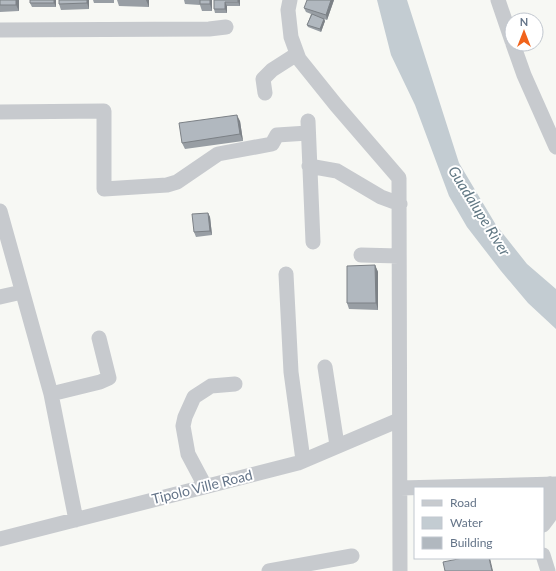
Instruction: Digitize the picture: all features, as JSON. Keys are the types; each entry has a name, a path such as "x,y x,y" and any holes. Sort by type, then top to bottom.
{"street":[{"path":"290,0 288,10 291,37 297,54 305,68 399,178 400,571"},
{"path":"498,0 504,18"},
{"path":"0,30 209,29 226,27"},
{"path":"516,52 524,75 556,147"},
{"path":"265,93 263,79 272,70 297,54"},
{"path":"0,112 104,111 104,189 167,185 177,182 218,154 272,144 277,135 308,127 313,242"},
{"path":"309,166 337,171 381,197 400,204"},
{"path":"0,211 51,394 76,520"},
{"path":"361,255 400,256"},
{"path":"286,274 291,372 303,460"},
{"path":"0,297 22,292"},
{"path":"51,394 100,382 109,378 99,338"},
{"path":"325,367 337,445"},
{"path":"205,486 188,454 183,426 185,417 194,397 211,386 235,384"},
{"name":"Tipolo Ville Road","path":"0,538 76,520 303,460 400,420"},
{"path":"438,487 553,484 549,517 544,523"},
{"path":"400,488 414,488"},
{"path":"269,571 352,556"},
{"path":"544,558 548,571"}],"water":[{"name":"Guadalupe River","path":"377,0 407,0 459,163 496,225 527,264 556,289 556,329 528,303 501,271 467,227 449,196 415,105 391,55"}],"building":[{"path":"0,0 16,0 16,5 0,5"},
{"path":"30,0 54,0 54,3 30,3"},
{"path":"59,0 87,0 87,3 59,4"},
{"path":"200,0 210,0 210,4 200,4"},
{"path":"214,0 238,0 238,2 225,2 225,9 214,9"},
{"path":"307,0 331,0 326,15 304,8"},
{"path":"312,14 324,19 320,29 307,25"},
{"path":"237,115 240,134 182,143 179,123"},
{"path":"208,213 210,231 194,232 192,214"},
{"path":"375,265 376,303 347,303 347,266"},
{"path":"458,559 489,559 492,571 445,571 443,562"}]}
